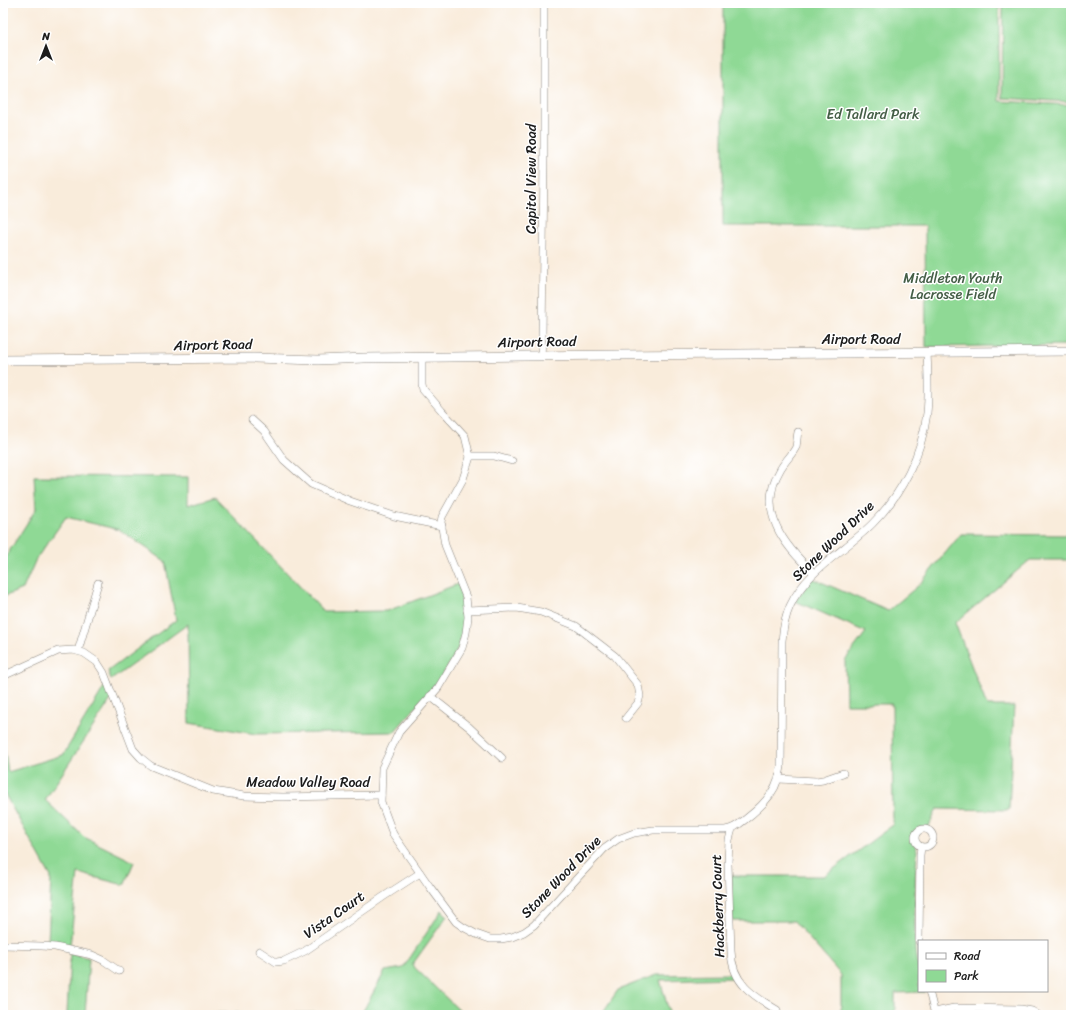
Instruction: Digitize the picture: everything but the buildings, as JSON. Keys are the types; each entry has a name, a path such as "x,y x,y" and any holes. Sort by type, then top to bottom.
{"street":[{"name":"Capitol View Road","path":"541,356 544,160 544,3"},
{"name":"Airport Road","path":"3,360 254,358 318,360 422,357 1071,351"},
{"name":"Stone Wood Drive","path":"470,456 463,479 442,517 445,545 466,597 468,624 462,648 438,688 399,732 382,768 381,802 393,834 456,922 476,934 490,939 501,939 512,937 524,932 534,925 604,849 618,839 634,833 653,830 732,829 766,802 779,779 781,767 782,641 784,624 790,606 798,591 814,573 872,524 900,490 919,447 926,422 927,353"},
{"path":"422,357 422,384 424,389 465,436 470,456 494,456 512,462"},
{"path":"252,420 264,431 284,460 311,484 350,501 394,516 442,526"},
{"path":"798,432 796,447 779,470 771,491 771,508 772,516 782,538 800,560 814,573"},
{"path":"78,651 98,583"},
{"path":"467,610 517,608 541,612 576,626 615,656 638,685 640,696 638,703 626,718"},
{"name":"Meadow Valley Road","path":"3,676 58,650 73,650 84,653 97,662 104,672 133,749 141,758 151,766 213,791 244,796 283,798 381,795"},
{"path":"430,696 468,727 502,758"},
{"path":"779,779 816,781 843,773"},
{"name":"Hackberry Court","path":"732,829 729,840 728,864 730,951 733,969 738,979 746,989 756,998 777,1010"},
{"path":"919,940 921,847"},
{"name":"Vista Court","path":"259,952 276,962 284,961 305,951 382,897 420,873"},
{"path":"3,946 55,947 92,955 103,960 119,971"},
{"path":"929,992 935,1013 954,1008 1021,1009 1032,1011 1038,1015"}],"green space":[{"name":"Ed Tallard Park","path":"723,3 999,3 999,101 1071,105 1071,345 926,347 925,226 723,226"},
{"path":"1003,3 1071,3 1071,102 1002,98"},
{"path":"34,476 188,477 188,505 215,497 324,612 387,611 458,584 464,613 460,642 455,654 440,678 422,701 394,732 256,734 189,723 188,624 111,680 108,671 176,620 165,561 120,530 66,517 36,559 23,589 3,597 3,561 36,509"},
{"path":"961,534 1071,535 1071,560 1030,560 955,623 987,706 1014,706 1009,810 937,809 928,828 915,830 912,840 917,851 915,890 915,950 918,967 918,992 925,992 895,993 895,1015 841,1015 841,975 794,921 732,921 731,876 824,876 893,825 892,704 846,704 845,660 866,632 795,601 812,578 888,611 919,585"},
{"path":"106,684 112,698 45,800 84,837 134,862 124,885 78,873 70,946 48,942 51,877 3,791 3,738 8,772 63,755"},
{"path":"442,910 447,916 412,965 464,1015 190,1015 190,1013 362,1013 385,971 403,968"},
{"path":"70,953 89,958 85,1015 67,1015"},
{"path":"731,974 733,978 660,980 670,1015 601,1015 618,990 656,975"}],"park label":[{"name":"Middleton Youth Lacrosse Field","path":"953,286"}]}
